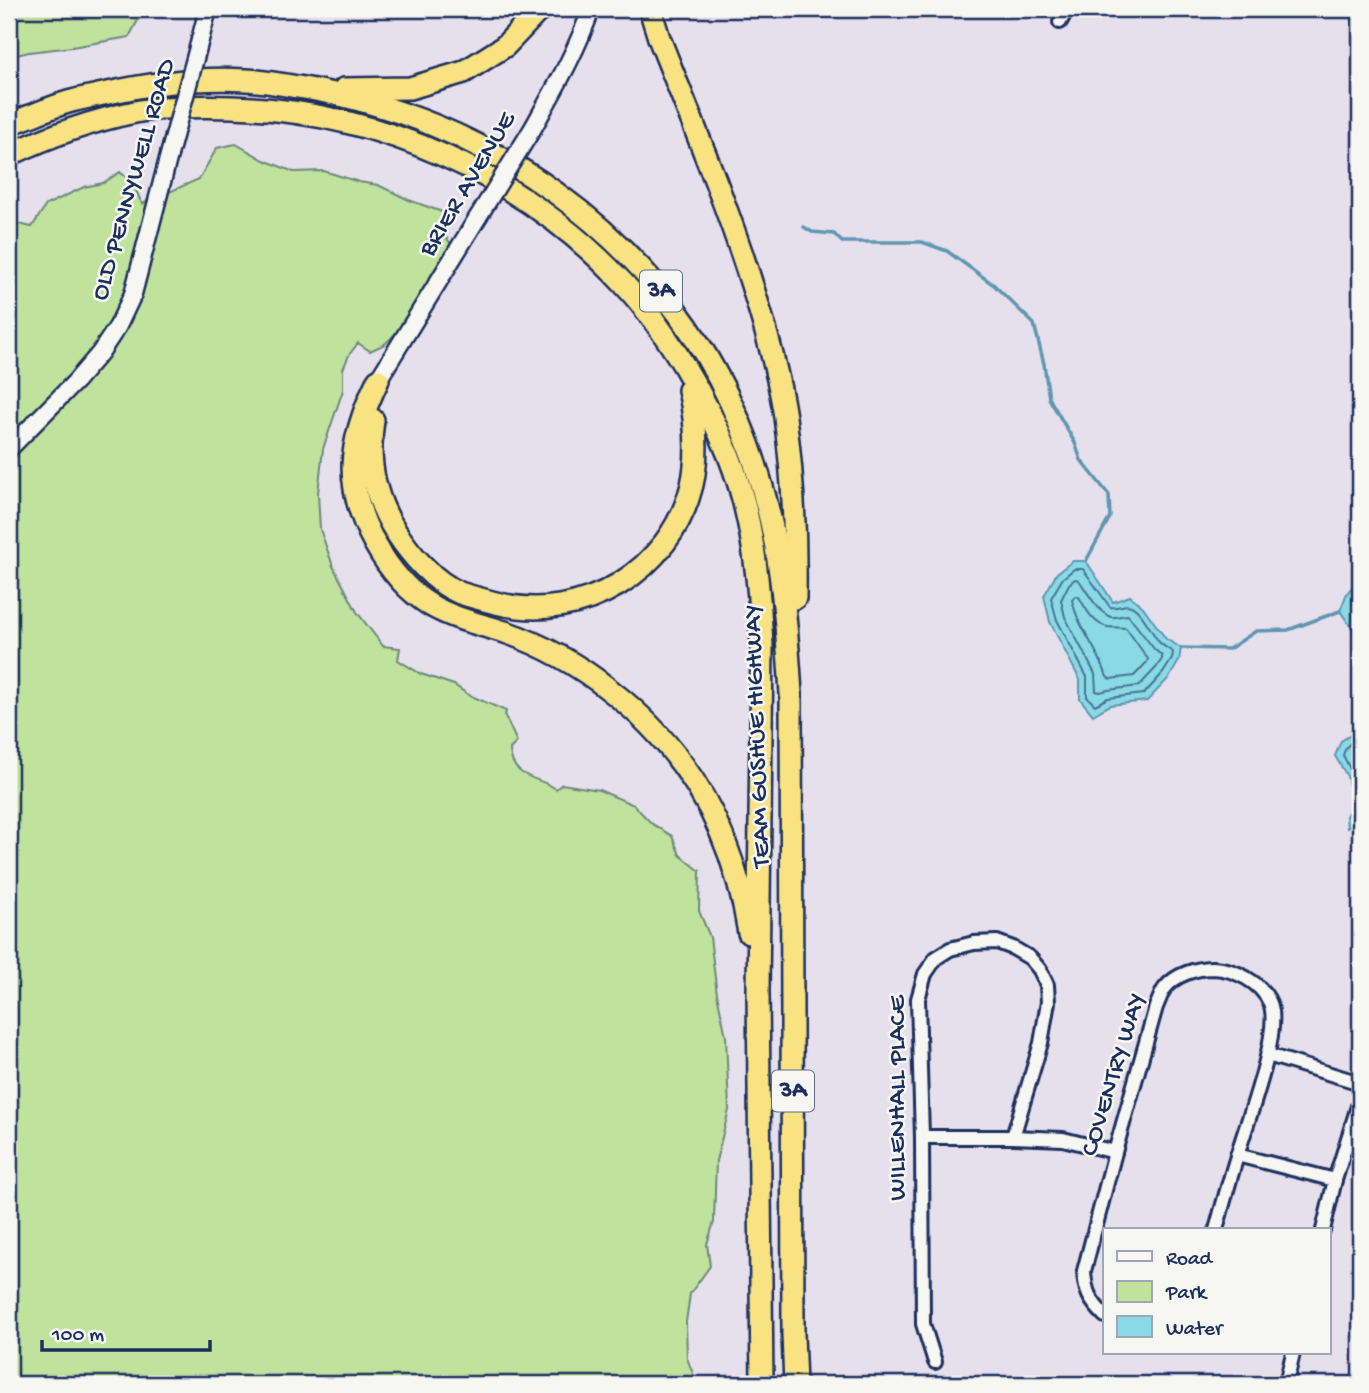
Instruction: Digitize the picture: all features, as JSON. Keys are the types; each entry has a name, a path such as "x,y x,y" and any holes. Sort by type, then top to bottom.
{"highway":[{"path":"291,86 410,88 464,72 505,46 540,9"},
{"path":"650,9 742,251 776,373 790,464 794,537 795,642 792,694"},
{"name":"TEAM GUSHUE HIGHWAY","path":"9,124 69,101 139,86 202,80 248,80 334,93 372,103 455,134 522,170 562,196 635,261 687,325 730,400 761,478 772,520 787,621 792,694 795,1384"},
{"name":"TEAM GUSHUE HIGHWAY","path":"9,155 87,123 176,107 267,108 316,116 395,136 466,165 543,212 578,239 624,284 653,319 677,356 714,421 730,459 744,502 760,594 762,646 758,990 762,1384"},
{"path":"378,380 370,437 373,478 388,521 403,544 419,563 458,592 509,606 564,606 592,598 618,586 639,570 657,552 684,509 694,475 695,415 677,356"},
{"path":"378,380 359,427 353,466 362,513 380,553 410,589 429,604 457,619 506,633 559,656 610,689 660,735 683,763 701,792 732,862 745,906 758,990"}],"street":[{"name":"OLD PENNYWELL ROAD","path":"9,449 100,353 118,326 133,294 208,9"},
{"name":"BRIER AVENUE","path":"378,380 533,128 558,82 591,9"},
{"path":"1060,22 1067,9"},
{"name":"WILLENHALL PLACE","path":"935,1362 923,1324 918,999 925,974 936,958 950,949 974,943 997,942 1030,958 1047,985 1048,1002 1041,1043 1013,1137"},
{"name":"COVENTRY WAY","path":"1103,1314 1091,1301 1085,1286 1084,1271 1156,1007 1166,987 1182,974 1204,968 1236,972 1261,989 1270,1003 1273,1021 1268,1055 1217,1228"},
{"path":"1268,1055 1360,1083"},
{"path":"1323,1228 1360,1100"},
{"path":"922,1137 1063,1139 1115,1152"},
{"path":"1237,1155 1335,1180"},
{"path":"1286,1384 1293,1354"}],"green space":[{"path":"9,9 144,9 129,37 9,57"},
{"path":"236,144 264,160 294,172 324,171 378,185 445,213 443,233 451,244 436,279 411,318 385,344 370,351 358,343 349,355 343,369 343,390 323,449 318,493 320,529 333,566 357,612 383,646 400,648 398,660 421,674 454,685 469,695 506,711 505,716 517,742 510,749 511,759 520,771 556,789 562,784 599,790 634,805 651,823 672,836 680,855 700,871 699,911 710,937 717,994 726,1036 729,1110 716,1161 714,1222 707,1244 710,1266 690,1294 686,1322 687,1358 697,1384 9,1384 9,229 19,224 32,227 46,205 84,187 103,183 120,172 133,183 142,204 199,179 217,148"}],"water":[{"path":"1073,561 1086,561 1113,602 1130,596 1143,607 1166,639 1181,648 1179,661 1169,678 1147,701 1110,705 1093,715 1080,699 1080,680 1050,622 1044,596 1057,573"},
{"path":"1360,578 1360,632 1354,631 1340,611 1347,593"},
{"path":"1354,733 1360,733 1360,819 1347,828 1346,816 1353,804 1347,776 1335,756 1341,741"}],"waterway":[{"path":"804,227 812,232 834,234 842,242 922,242 947,251 994,285 1034,324 1049,398 1075,443 1081,460 1109,495 1110,517 1086,561"},
{"path":"1181,648 1229,649 1256,631 1288,630 1340,611"}]}
